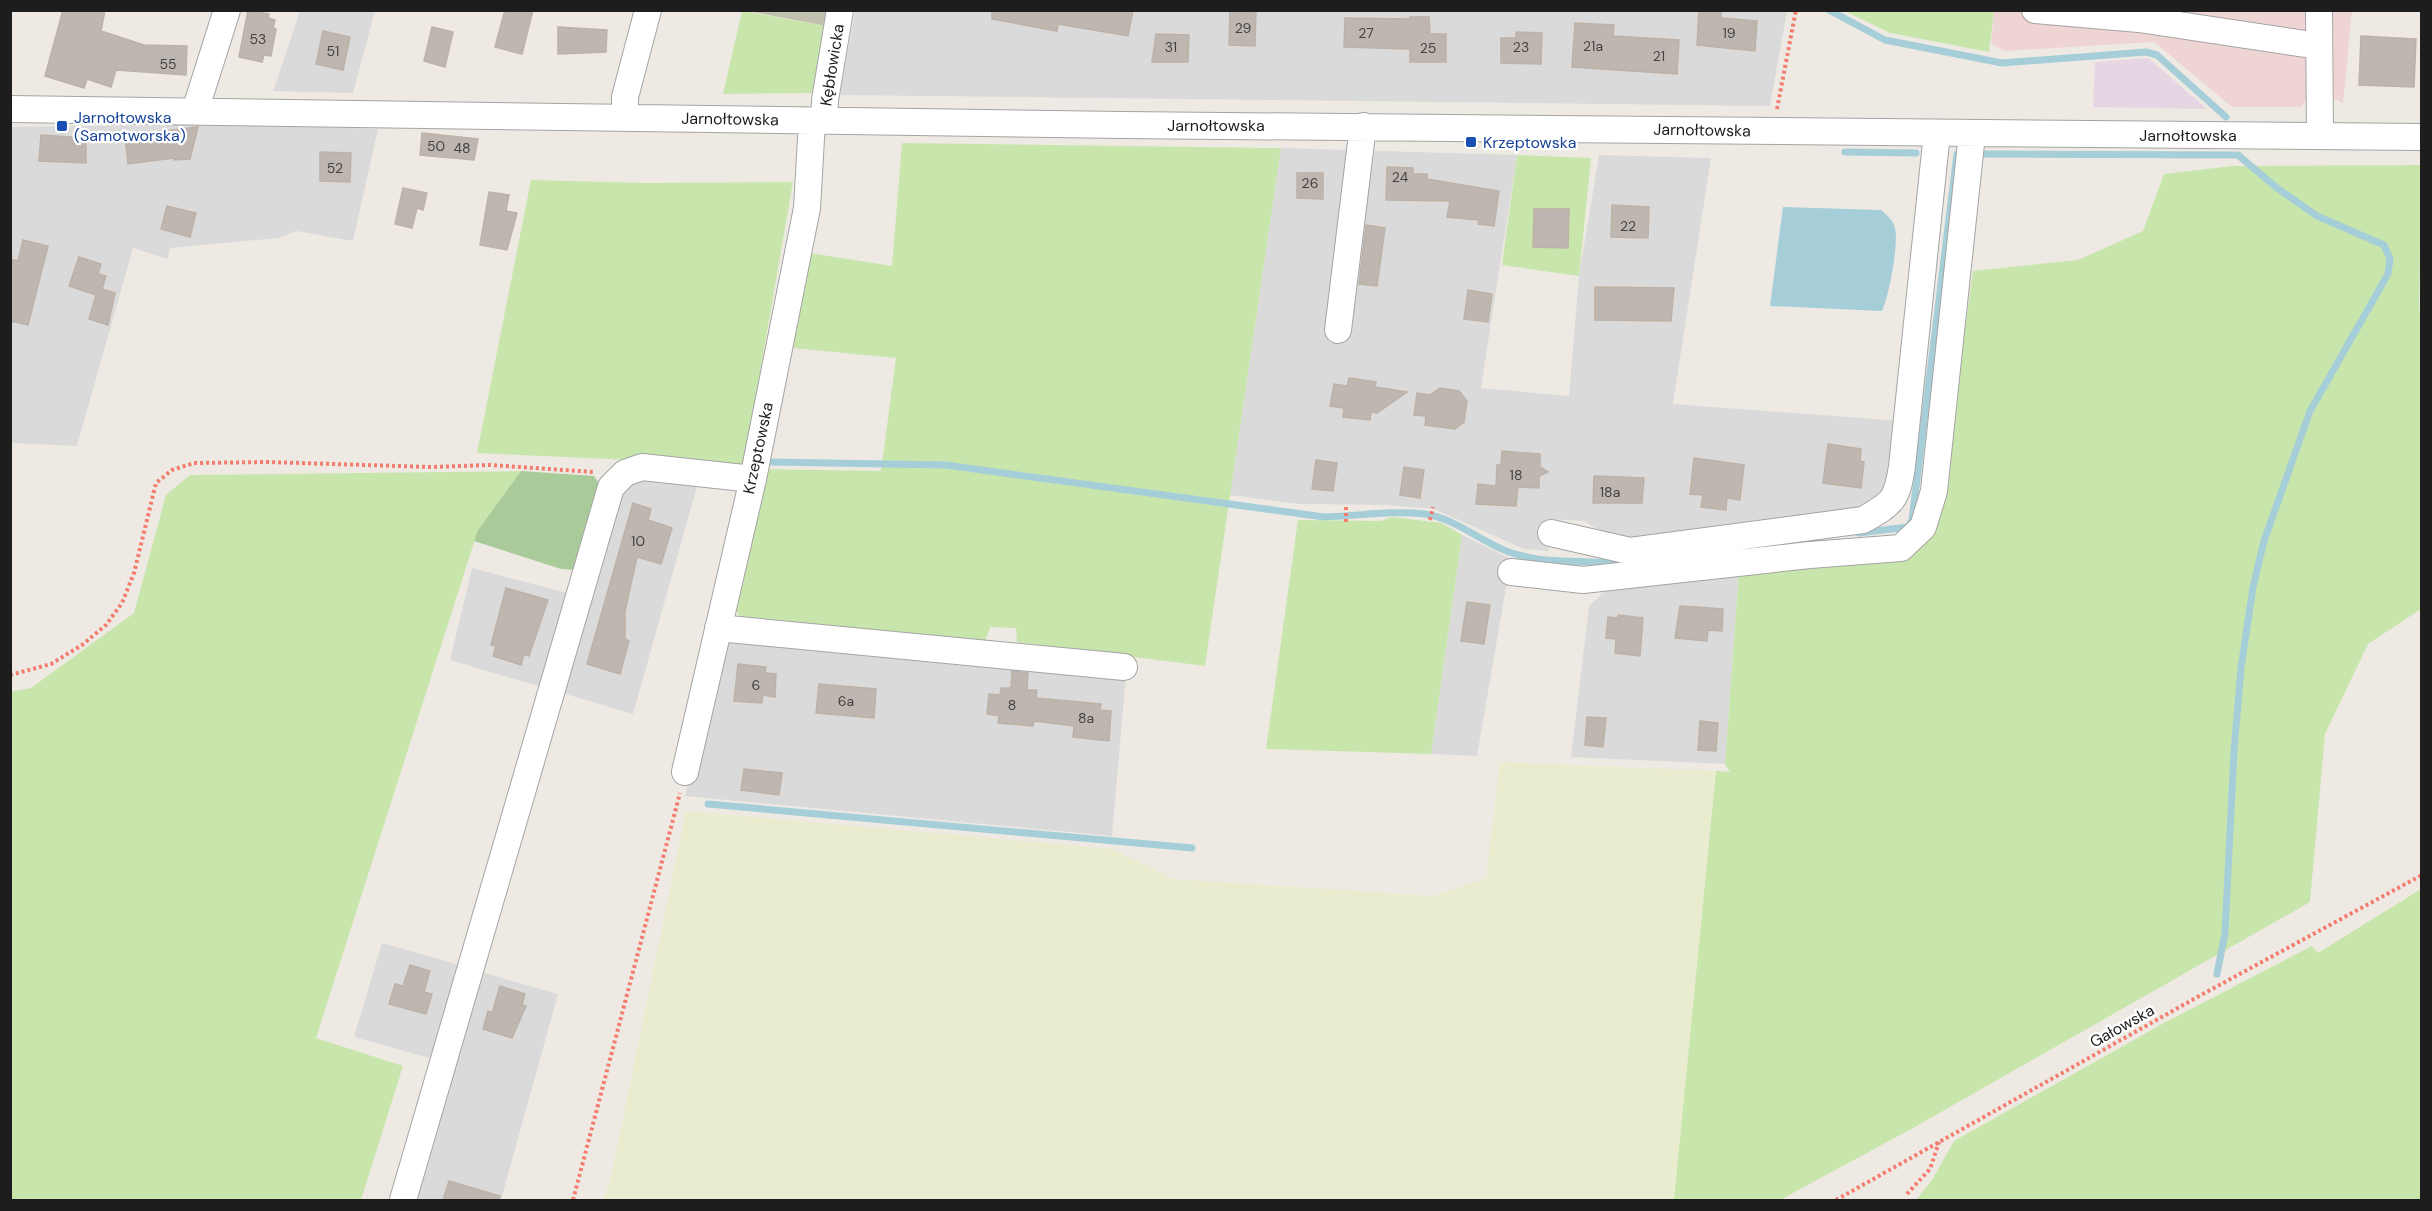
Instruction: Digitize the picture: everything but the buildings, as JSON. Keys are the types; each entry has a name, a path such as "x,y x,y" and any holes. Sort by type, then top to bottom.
{"street":[{"path":"195,111 227,10"},
{"path":"625,118 625,97 648,10"},
{"name":"Kębłowicka","path":"818,121 825,100 840,10"},
{"path":"2035,10 2139,15 2319,46"},
{"path":"2319,10 2320,136"},
{"name":"Jarnołtowska","path":"10,109 1972,134 2421,136"},
{"name":"Krzeptowska","path":"685,772 753,479 807,208 818,121"},
{"path":"1338,330 1363,126"},
{"path":"1511,572 1583,580 1630,563 1863,520 1890,505 1898,490 1902,466 1937,132"},
{"path":"1551,533 1630,563 1809,555 1900,548 1923,527 1934,491 1972,134"},
{"path":"403,1200 611,487 625,473 642,468 753,479"},
{"path":"718,628 1124,667"}],"path":[{"path":"1776,130 1778,95 1796,10"},
{"path":"10,675 51,664 82,645 106,625 122,603 134,573 156,483 172,470 194,463 490,465 582,470 603,474 617,481"},
{"path":"1346,507 1346,522"},
{"path":"1430,520 1433,507"},
{"path":"573,1200 685,772"},
{"name":"Gałowska","path":"1836,1200 2421,875"},
{"path":"1907,1194 1930,1169 1939,1142"}],"shaded area":[{"path":"300,11 375,11 353,93 273,91"},
{"path":"747,11 828,11 826,26"},
{"path":"855,11 1787,11 1770,106 840,95"},
{"path":"1994,11 2352,11 2343,104 2338,100 2306,100 2301,107 2232,107 2154,42 2005,51 1991,44"},
{"path":"2148,58 2207,109 2093,107 2095,62"},
{"path":"239,124 378,129 353,241 296,231 278,238 170,248 168,259 133,248 77,446 11,443 11,127"},
{"path":"1281,148 1517,155 1481,388 1569,396 1579,276 1599,155 1711,158 1673,404 1900,421 1893,491 1869,512 1656,539 1613,539 1584,521 1552,519 1548,551 1524,549 1434,509 1385,505 1300,504 1230,495"},
{"path":"639,476 698,483 633,714 559,692 619,489"},
{"path":"1462,535 1511,559 1477,756 1431,754"},
{"path":"472,568 567,593 541,687 450,660"},
{"path":"1739,571 1725,764 1571,757 1589,606 1614,583"},
{"path":"724,639 1126,675 1112,836 685,796"},
{"path":"1500,762 1716,771 1674,1200 603,1200 610,1181 686,811 1112,849 1173,879 1434,896 1486,878"},
{"path":"382,943 459,965 433,1059 354,1037"},
{"path":"478,971 558,994 501,1200 412,1200"}],"green space":[{"path":"742,11 826,26 813,93 723,94"},
{"path":"1845,11 1994,11 1989,52 1890,33"},
{"path":"902,143 1281,148 1205,666 1017,642 1016,628 990,627 984,645 743,621 736,611 732,596 764,469 881,471 896,358 793,348 810,253 892,266"},
{"path":"1517,155 1591,158 1579,276 1502,265"},
{"path":"2421,165 2419,310 2422,311 2421,609 2368,644 2325,734 2310,902 1913,1128 1780,1200 1674,1200 1716,771 1730,772 1725,764 1739,571 1912,552 1941,506 1973,271 2078,260 2143,231 2164,174 2232,166"},
{"path":"531,180 646,183 793,182 744,465 477,453"},
{"path":"521,471 478,530 316,1038 403,1066 361,1200 11,1200 10,692 31,688 134,613 166,495 190,475"},
{"path":"521,471 594,476 600,485 574,570 561,569 474,541 478,530"},
{"path":"1392,517 1442,523 1462,535 1431,754 1266,749 1298,520 1381,521"},
{"path":"2421,889 2421,1200 1916,1200 1932,1180 1954,1141 2164,1023 2312,946 2318,953"}],"water":[{"path":"1783,207 1881,210 1888,216 1895,228 1896,245 1890,282 1882,311 1770,306"}],"waterway":[{"path":"1829,10 1885,40 2002,63 2146,52 2157,55 2226,117"},
{"path":"1845,152 1916,153"},
{"path":"1859,533 1908,527 1912,520 1957,154"},
{"path":"1981,154 2238,155 2277,188 2317,216 2384,245 2390,259 2388,274 2310,411 2264,541 2253,587 2241,668 2234,751 2225,933 2217,974"},
{"path":"770,462 945,465 1324,517 1388,513 1425,514 1450,522 1498,547 1523,556 1558,561 1620,563"},
{"path":"1716,553 1789,543"},
{"path":"708,804 1192,848"}],"place":[{"name":"Jarnołtowska (Samotworska)","path":"62,126"},
{"name":"Krzeptowska","path":"1471,142"}]}
